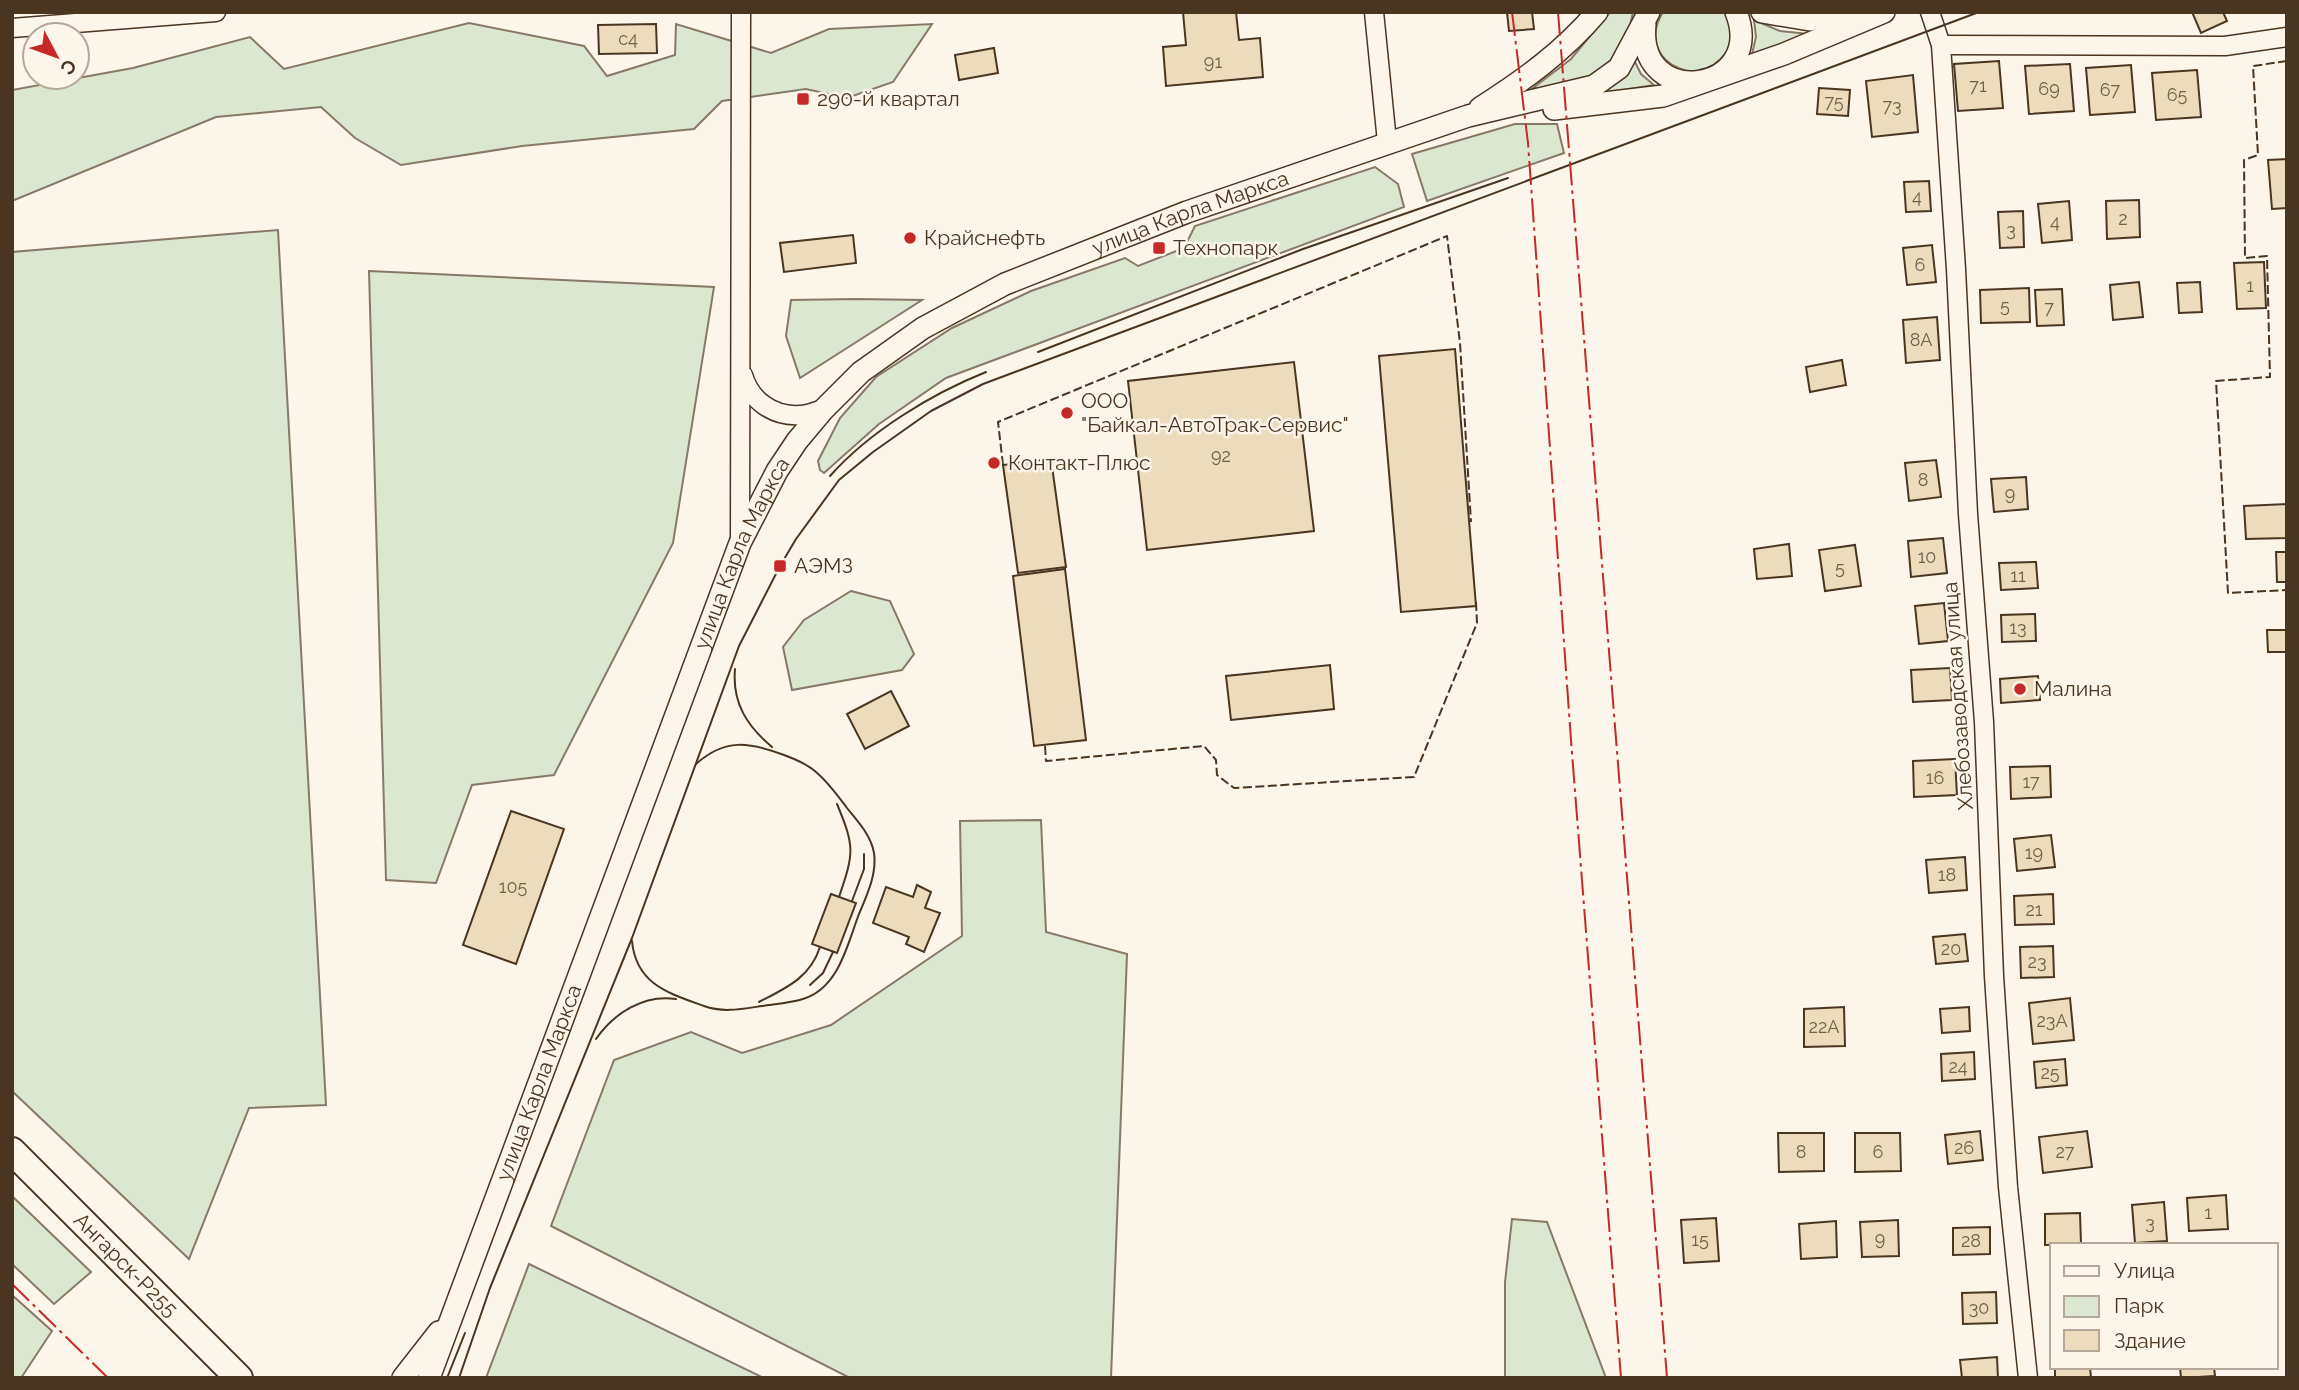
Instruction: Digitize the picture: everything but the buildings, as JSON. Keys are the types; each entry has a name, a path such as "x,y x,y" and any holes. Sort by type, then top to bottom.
{"main road":[{"name":"Ангарск-Р255","path":"12,1151 239,1376"}],"street":[{"path":"12,28 216,12"},
{"path":"740,543 741,12"},
{"path":"1374,12 1387,142"},
{"path":"1468,116 1542,67 1571,41 1597,12"},
{"path":"1649,12 1644,38 1646,51 1662,73 1684,83 1712,80 1728,68 1738,52 1741,33 1736,12"},
{"name":"улица Карла Маркса","path":"429,1378 740,543 777,471 796,441 822,410 861,372 923,328 1005,284 1186,212 1387,142 1468,116 1577,92 1601,83 1614,73 1626,57 1649,12"},
{"path":"1762,12 1811,20 1859,12"},
{"name":"улица Карла Маркса","path":"1468,116 1663,96 1784,54 1884,12"},
{"name":"Хлебозаводская улица","path":"1930,12 1941,45 1956,269 1968,514 1984,722 1997,1016 2008,1186 2028,1378"},
{"path":"1941,45 2225,46 2287,37"},
{"path":"740,365 746,386 754,397 770,409 800,415 822,410"},
{"path":"403,1378 454,1314"}],"green space":[{"path":"1610,12 1633,12 1627,40 1605,72 1559,89 1533,88 1571,59"},
{"path":"1663,12 1724,12 1730,24 1731,36 1723,60 1710,69 1695,71 1680,68 1666,60 1658,48 1656,32"},
{"path":"1754,20 1780,31 1809,34 1751,58 1756,37"},
{"path":"469,23 584,46 607,76 675,55 676,24 771,53 829,29 932,24 893,82 847,98 806,89 722,101 694,129 522,146 401,165 355,138 321,107 216,117 12,201 12,90 91,91 91,76 133,68 250,37 284,69"},
{"path":"1634,60 1641,74 1654,85 1599,94"},
{"path":"1515,124 1557,124 1564,153 1427,201 1412,154"},
{"path":"1375,167 1398,184 1404,207 946,378 879,424 824,473 820,470 818,461 840,418 876,377 952,328 1031,291 1125,258 1138,266 1184,248 1195,226"},
{"path":"278,230 326,1105 249,1108 189,1259 12,1091 12,252"},
{"path":"369,271 714,287 673,543 554,775 472,785 436,883 386,880"},
{"path":"791,300 922,300 800,378 786,336"},
{"path":"851,591 890,601 914,654 902,670 792,690 783,647 804,620"},
{"path":"1041,820 1046,932 1127,954 1111,1378 850,1378 551,1226 614,1060 691,1032 742,1053 831,1025 962,936 960,821"},
{"path":"12,1196 91,1272 54,1304 12,1264"},
{"path":"1512,1219 1547,1222 1606,1378 1505,1378 1505,1282"},
{"path":"529,1264 764,1378 486,1378"},
{"path":"12,1295 52,1331 21,1378 12,1378"}],"tram line":[{"path":"459,1378 490,1288 632,938 739,646 796,539 839,480 931,411 983,384 1979,12"},
{"path":"1038,352 1303,249 1508,178"},
{"path":"830,476 863,444 902,416 944,391 986,372"},
{"path":"735,669 736,693 743,713 755,731 772,747"},
{"path":"632,941 640,967 656,985 711,1008 740,1009 803,999 825,985 840,964 868,892 875,861 870,840 833,789 812,769 784,755 748,745 727,746 696,764"},
{"path":"837,804 847,830 850,850 848,870 839,897"},
{"path":"852,901 864,869 864,854"},
{"path":"759,1002 796,981 810,967 820,947"},
{"path":"810,985 823,973 833,952"},
{"path":"596,1039 612,1021 631,1007 653,999 676,999"},
{"path":"447,1378 465,1333"}],"fence":[{"path":"2287,61 2253,66 2258,155 2244,160 2245,258 2267,256 2270,377 2216,381 2228,593 2287,590"},
{"path":"1003,465 998,422 1447,236 1460,343 1471,522"},
{"path":"1045,746 1046,761 1204,746 1216,760 1217,775 1234,788 1414,777 1477,623 1476,602"}],"power":[{"path":"1512,12 1528,143 1621,1378"},
{"path":"1558,12 1667,1378"},
{"path":"12,1284 108,1378"}],"place":[{"name":"290-й квартал","path":"803,99"},
{"name":"Крайснефть","path":"910,238"},
{"name":"Технопарк","path":"1159,248"},
{"name":"ООО \"Байкал-АвтоТрак-Сервис\"","path":"1067,413"},
{"name":"Контакт-Плюс","path":"994,463"},
{"name":"АЭМЗ","path":"780,566"},
{"name":"Малина","path":"2020,689"}]}
